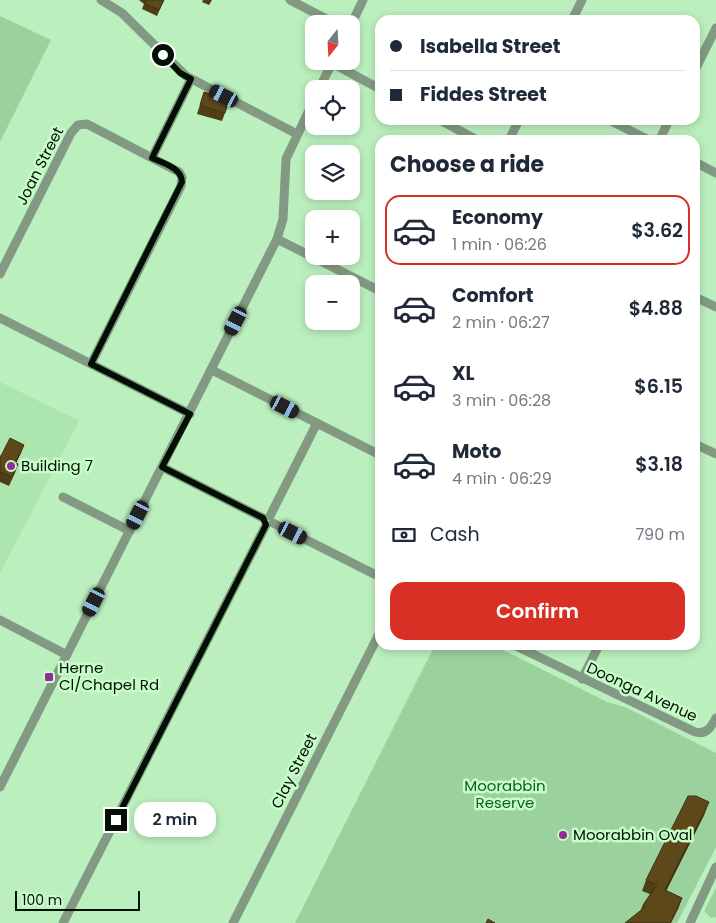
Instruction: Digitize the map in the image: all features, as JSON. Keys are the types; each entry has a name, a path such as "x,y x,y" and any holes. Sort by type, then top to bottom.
{"street":[{"path":"101,0 111,2 176,69 191,79 297,134"},
{"path":"290,0 319,15"},
{"path":"356,15 363,0"},
{"path":"574,15 582,0"},
{"path":"700,61 715,34"},
{"path":"347,70 375,85"},
{"path":"91,364 181,186 182,177 175,169 152,158 191,79"},
{"path":"1,784 277,239 282,219 286,159 305,118"},
{"name":"Joan Street","path":"0,274 71,133 78,125 87,124 152,158"},
{"path":"449,125 468,135"},
{"path":"618,125 639,135"},
{"path":"700,165 716,173"},
{"path":"277,239 375,288"},
{"path":"700,299 716,307"},
{"path":"0,318 190,414"},
{"path":"212,370 375,452"},
{"path":"63,923 317,423"},
{"path":"700,449 716,454"},
{"path":"162,467 375,574"},
{"path":"63,497 130,531"},
{"path":"0,620 67,655"},
{"name":"Clay Street","path":"233,923 375,642"},
{"name":"Doonga Avenue","path":"524,650 582,679 638,703 695,732 705,732 716,718"},
{"path":"582,679 596,650"},
{"path":"690,923 716,867"}],"shaded area":[{"path":"0,382 79,421 0,573"}],"green space":[{"path":"0,16 51,40 0,142"},
{"name":"Moorabbin Reserve","path":"432,650 503,650 607,702 625,707 716,753 716,847 677,923 295,923"},
{"path":"716,888 716,917 711,918 704,911"}],"building":[{"path":"146,0 164,0 159,10 144,3"},
{"path":"204,92 229,100 225,113 200,105"},
{"name":"Building 7","path":"10,438 24,445 15,463 18,464 12,477 0,472 0,456"},
{"path":"688,796 696,796 709,802 665,890 682,898 670,923 625,923 645,907 643,905 657,885 646,880"},
{"path":"488,919 495,923 486,923"}],"place":[{"name":"Building 7","path":"11,466"},
{"name":"Herne Cl/Chapel Rd","path":"49,677"},
{"name":"Moorabbin Oval","path":"563,835"}],"route":[{"path":"116,820 266,525 263,523 263,518 162,467 190,414 91,364 182,182 182,177 175,169 152,158 191,79 180,73 163,55"}]}
